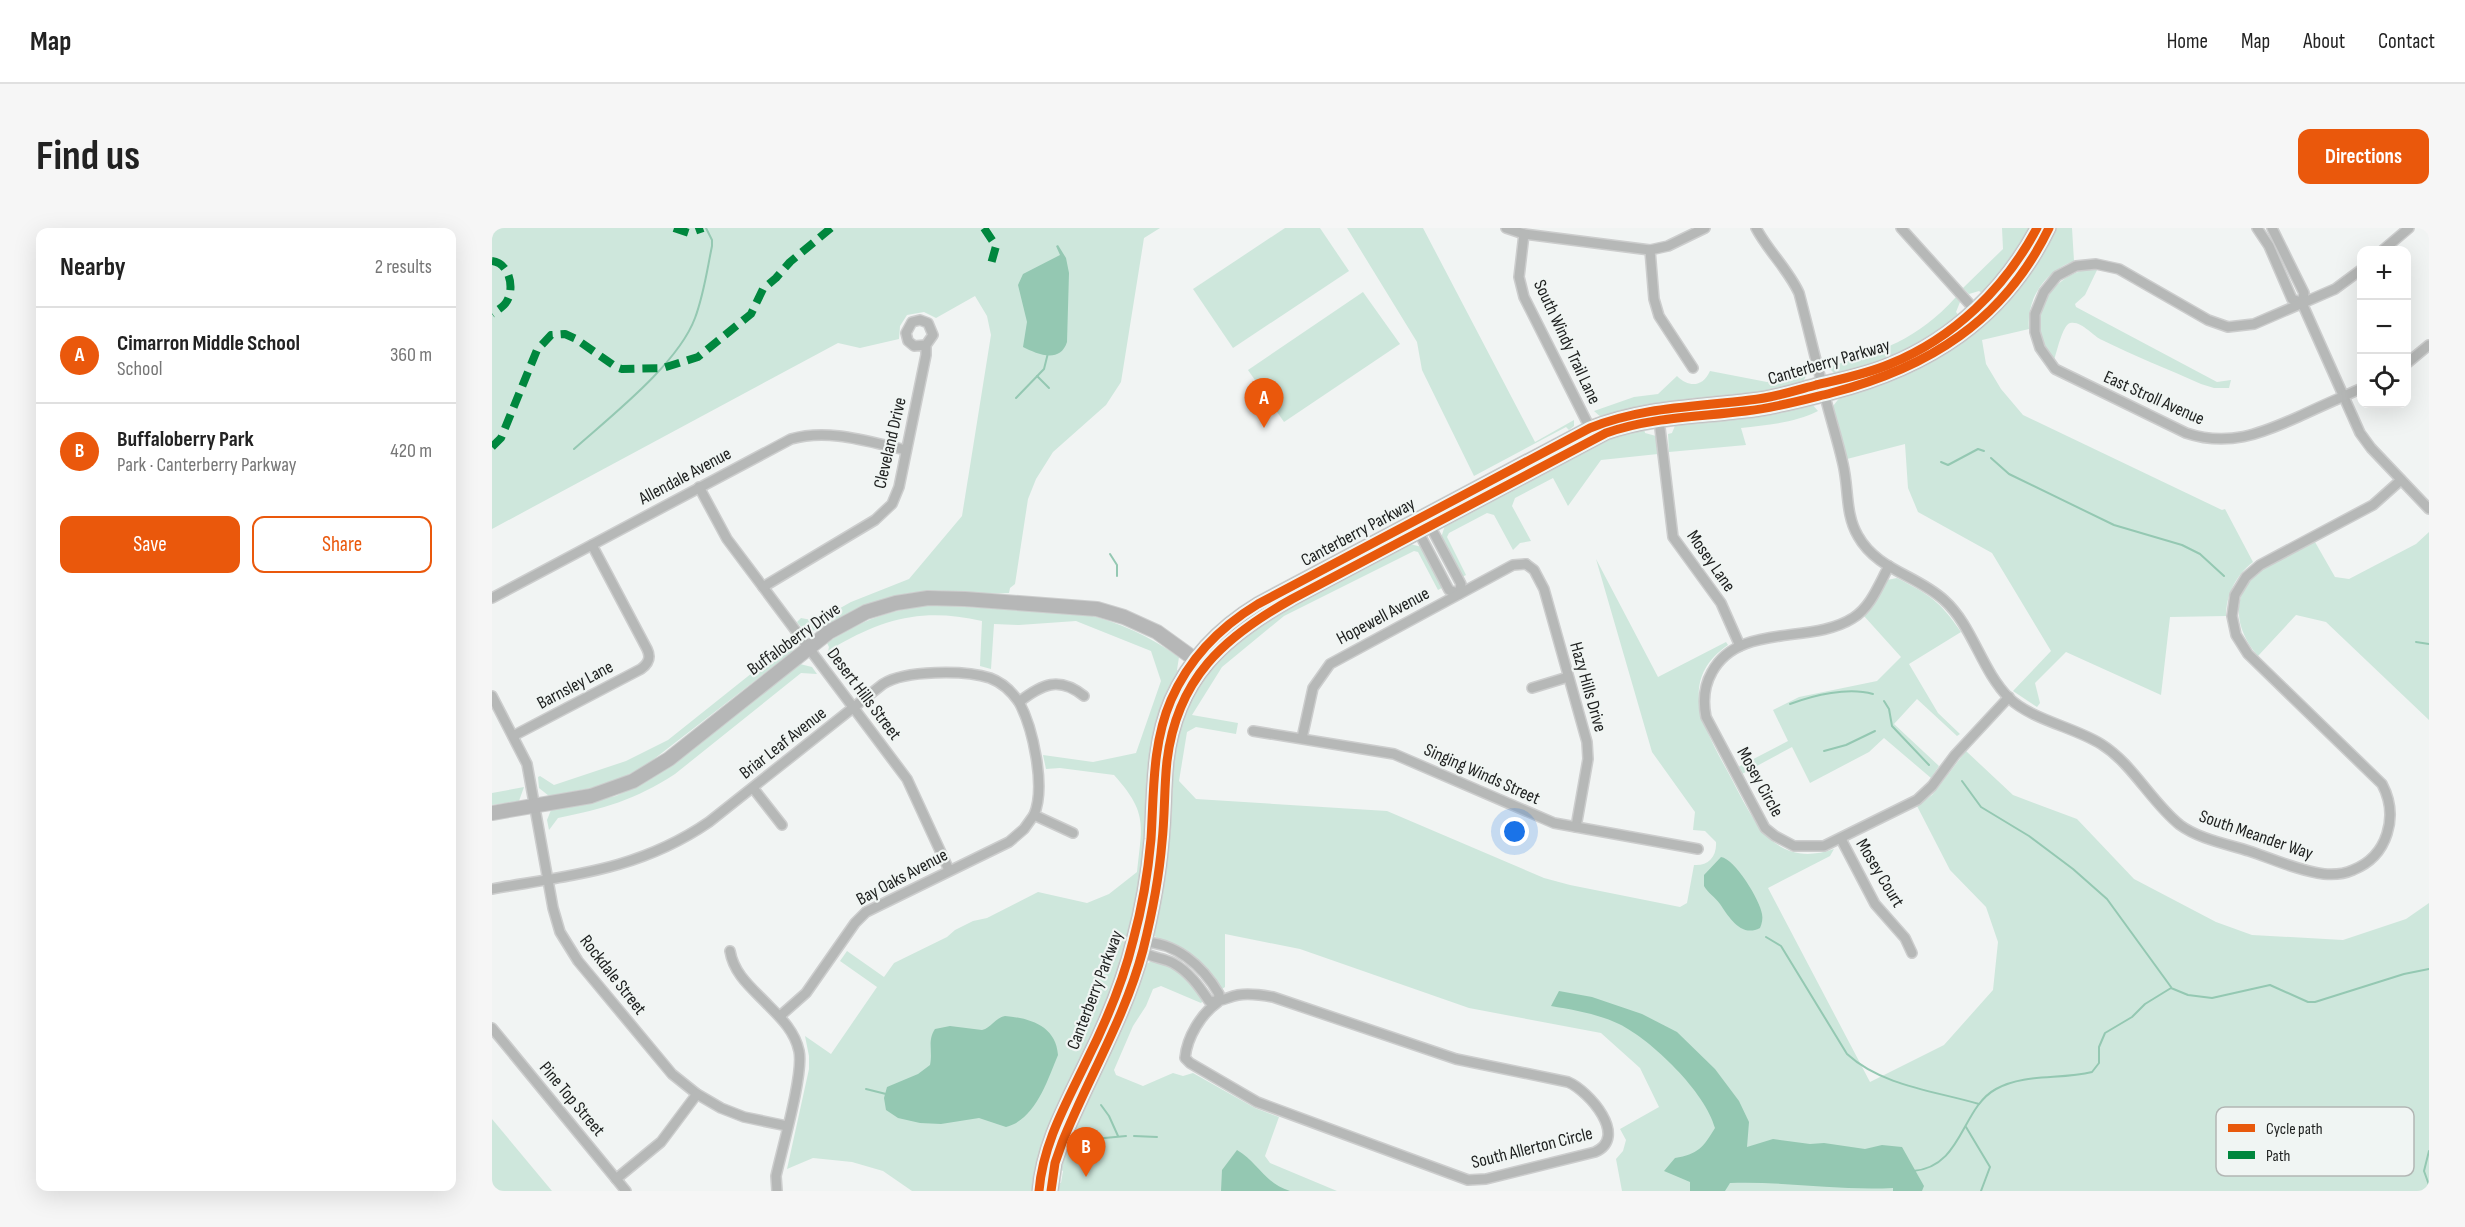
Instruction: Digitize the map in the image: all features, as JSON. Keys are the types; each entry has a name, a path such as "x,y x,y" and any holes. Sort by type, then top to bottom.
{"street":[{"path":"1506,228 1524,234 1650,250 1673,244 1705,228"},
{"name":"South Meander Way","path":"1756,228 1799,293 1843,465 1852,526 1870,553 1946,602 2009,697 2022,707 2102,745 2175,820 2194,833 2315,872 2335,874 2360,867 2375,856 2388,831 2390,814 2384,788 2376,776 2243,649 2234,629 2232,609 2238,589 2254,569 2373,505 2401,480"},
{"path":"1901,228 1975,310"},
{"name":"Canterberry Parkway","path":"1422,524 1599,436 1626,426 1659,420 1756,410 1823,389 1909,355 1948,332 1975,310 2012,269 2037,228"},
{"name":"Canterberry Parkway","path":"1051,1191 1055,1163 1062,1143 1122,1012 1159,869 1167,762 1171,740 1200,663 1255,620 1590,428 1632,414 1753,400 1823,389 1893,374 1924,359 1954,340 1988,312 2007,292 2032,258 2049,228"},
{"path":"2258,228 2269,246 2292,299 2302,303 2338,287 2357,272"},
{"path":"2272,228 2304,293 2302,303 2365,441 2429,509"},
{"path":"2388,246 2409,228"},
{"name":"South Windy Trail Lane","path":"1524,234 1520,277 1524,297 1590,428"},
{"path":"1650,250 1653,294 1659,316 1693,368"},
{"name":"East Stroll Avenue","path":"2302,303 2254,324 2228,327 2208,320 2119,269 2092,264 2071,268 2052,281 2040,298 2034,320 2040,348 2049,363 2059,372 2186,433 2201,437 2220,440 2248,437 2357,390"},
{"name":"Cleveland Drive","path":"763,587 886,512 899,487 926,355 926,345"},
{"path":"2411,360 2429,345"},
{"name":"Mosey Lane","path":"1659,420 1673,537 1721,603 1740,646"},
{"name":"Allendale Avenue","path":"492,598 780,444 804,436 834,435 906,450"},
{"name":"Desert Hills Street","path":"699,487 727,539 911,785 949,870"},
{"path":"1422,524 1461,584 1459,594"},
{"name":"Barnsley Lane","path":"513,736 641,669 652,661 592,545"},
{"name":"Hopewell Avenue","path":"1302,738 1311,693 1326,668 1341,657 1513,565 1527,560"},
{"name":"Hazy Hills Drive","path":"1527,560 1544,589 1588,752 1576,827"},
{"name":"Mosey Circle","path":"1889,566 1868,604 1852,619 1834,626 1740,646 1714,667 1707,683 1704,703 1710,726 1765,828 1775,837 1789,844 1818,847 1841,839 1924,795 1955,754 2009,697"},
{"name":"Buffaloberry Drive","path":"492,813 603,793 643,776 669,759 842,624 881,607 920,599 965,599 1079,606 1111,612 1157,632 1200,663"},
{"name":"Briar Leaf Avenue","path":"492,889 618,866 664,849 709,822 887,682 910,674 963,674 986,677 1006,688 1019,702"},
{"path":"1532,688 1568,677"},
{"path":"1073,833 1034,815 1040,798 1040,784 1026,719 1019,702 1044,687 1059,683 1071,685 1084,696"},
{"name":"Rockdale Street","path":"492,696 527,764 558,926 573,955 666,1067 697,1094 737,1114 787,1126"},
{"name":"Singing Winds Street","path":"1253,731 1394,754 1547,820 1698,849"},
{"path":"753,788 782,825"},
{"name":"Bay Oaks Avenue","path":"780,1016 806,993 861,916 876,906 1014,838 1028,825 1034,815"},
{"name":"Mosey Court","path":"1841,839 1875,904 1905,938 1912,953"},
{"path":"1140,945 1177,966 1193,979 1209,1000 1218,1002"},
{"name":"Canterberry Parkway","path":"1039,1191 1048,1146 1140,945"},
{"path":"730,951 736,971 780,1016 795,1038 800,1058 776,1176 777,1191"},
{"name":"South Allerton Circle","path":"1243,994 1273,997 1456,1059 1568,1082 1582,1089 1595,1102 1606,1124 1608,1141 1605,1146 1595,1152 1494,1178 1475,1181 1458,1178 1257,1102 1190,1063 1185,1058 1185,1054 1196,1027 1204,1014 1218,1002 1243,994"},
{"name":"Pine Top Street","path":"492,1028 626,1191"},
{"path":"616,1179 661,1142 697,1094"}],"shaded area":[{"path":"492,228 1160,228 1144,238 1121,382 1106,405 1053,452 1036,479 1028,499 1015,584 1010,588 1009,593 934,591 902,594 858,609 817,632 815,630 806,633 797,622 801,618 817,621 851,602 909,579 962,516 991,335 987,316 975,296 936,318 924,312 907,315 900,326 899,339 860,348 838,343 492,529"},
{"path":"1285,228 1320,228 1349,271 1233,348 1193,289"},
{"path":"1347,228 1423,228 1535,442 1574,420 1574,426 1569,430 1566,427 1474,476 1422,370 1417,342"},
{"path":"2002,228 2031,228 2016,254 1983,294 1979,291 1969,294 1963,288 2003,249"},
{"path":"2055,228 2072,228 2074,261 2055,271 2040,287 2031,307 2029,329 1982,340 1986,364 2001,389 2023,415 2222,510 2225,509 2253,562 2233,586 2226,608 2226,616 2170,617 2161,695 2066,652 2035,683 2040,703 2037,707 2013,691 2051,651 1992,553 1918,512 1908,488 1905,444 1847,459 1833,406 1841,396 1895,379 1934,360"},
{"path":"1058,245 1066,258 1069,273 1067,342 1059,353 1048,355 1023,347 1027,322 1018,285 1023,274 1060,255 1056,246"},
{"path":"2084,270 2097,270 2085,295 2075,304 2076,307 2217,382 2231,380 2229,388 2214,388 2201,384 2114,346 2098,338 2083,326 2074,323 2067,325 2054,360 2041,334 2040,320 2043,307 2058,284"},
{"path":"1363,292 1400,344 1284,422 1248,370"},
{"path":"1956,297 1960,302 1956,312 1959,316 1915,345 1871,364 1836,375 1828,367 1882,349 1913,334 1942,312"},
{"path":"1710,371 1767,382 1808,372 1805,383 1777,391 1602,418 1594,411 1634,397 1658,394 1677,376 1686,383 1700,383"},
{"path":"1811,403 1818,411 1780,423 1741,428 1746,445 1669,452 1668,434 1672,433 1676,423"},
{"path":"1644,427 1645,433 1656,436 1658,454 1601,460 1568,506 1553,478 1515,498 1512,506 1531,541 1520,543 1513,550 1494,515 1487,513 1449,533 1447,537 1466,575 1462,577 1441,538 1446,522 1601,441"},
{"path":"2429,532 2429,720 2326,622 2296,615 2258,656 2250,646 2241,625 2239,603 2249,582 2264,568 2315,542 2335,577 2349,579 2416,544"},
{"path":"1406,543 1422,547 1444,587 1438,590 1418,552 1414,551 1284,616 1222,667 1192,715 1238,723 1236,734 1196,727 1187,732 1179,781 1196,799 1387,811 1544,878 1680,907 1687,903 1694,865 1711,860 1716,842 1705,831 1693,830 1695,812 1652,752 1596,559 1658,677 1726,642 1728,645 1712,659 1702,675 1699,691 1700,708 1705,725 1712,743 1747,808 1768,836 1780,846 1795,852 1813,854 1834,849 1830,856 1768,888 1870,1082 1944,1045 1993,990 1998,942 1986,907 1950,870 1917,806 1932,795 1966,751 2013,795 2077,819 2134,879 2216,922 2252,935 2343,940 2406,919 2429,903 2429,1191 1622,1191 1616,1159 1623,1151 1626,1140 1620,1129 1659,1107 1640,1068 1601,1033 1469,1008 1300,949 1225,934 1225,987 1222,989 1194,957 1161,941 1152,933 1171,760 1187,703 1214,660 1279,611 1283,612 1338,583 1341,578"},
{"path":"1897,578 1933,600 1947,613 1961,632 1909,664 1938,713 1960,734 1957,736 1917,699 1894,724 1939,766 1931,778 1884,738 1869,752 1810,783 1792,747 1742,774 1738,767 1788,741 1773,710 1799,697 1877,681 1901,657 1864,616 1871,609 1887,580"},
{"path":"933,605 1085,614 1123,626 1168,649 1179,657 1177,670 1182,673 1125,957 1036,1191 912,1191 883,1171 852,1162 813,1158 787,1169 809,1069 805,1036 831,1054 877,987 840,961 847,951 884,977 894,963 947,937 973,921 987,918 1038,892 1087,903 1109,894 1137,872 1140,820 1133,799 1125,788 1114,775 1060,768 1046,769 1043,755 1093,762 1136,753 1161,681 1151,651 1076,621 1019,625 994,624 991,669 980,666 982,621 943,615 925,615 890,622 856,635 838,645 833,662 827,656 829,647 827,643 864,622 904,609"},
{"path":"793,636 796,641 792,652 645,766 616,781 596,787 549,796 539,788 538,777 540,776 554,785 626,761 668,740 752,673"},
{"path":"800,664 812,667 817,674 801,673 675,774 632,797 590,811 558,818 549,830 547,820 551,810 616,796 654,777"},
{"path":"524,787 519,801 492,805 492,793"},
{"path":"1721,857 1727,859 1740,872 1752,890 1762,914 1760,928 1747,930 1736,925 1704,886 1704,875"},
{"path":"1152,961 1168,966 1182,975 1203,1001 1201,1003 1161,986 1153,989 1146,1006 1133,1026 1114,1070 1116,1075 1143,1086 1173,1073 1183,1076 1193,1073 1255,1108 1279,1117 1265,1156 1270,1163 1337,1191 1054,1191 1055,1182 1061,1183 1063,1171 1058,1168 1144,965"},
{"path":"1559,991 1592,997 1642,1014 1677,1032 1715,1069 1739,1101 1749,1122 1747,1147 1773,1139 1865,1149 1882,1145 1902,1147 1924,1186 1922,1191 1730,1183 1725,1191 1690,1191 1690,1182 1664,1171 1675,1158 1699,1149 1715,1128 1701,1099 1662,1055 1632,1032 1603,1018 1551,1006"},
{"path":"1005,1016 1024,1019 1047,1030 1056,1045 1058,1055 1039,1098 1025,1116 1006,1127 979,1118 941,1124 920,1123 898,1118 886,1110 884,1098 887,1087 918,1074 930,1065 931,1038 935,1029 950,1026 982,1030"},
{"path":"492,1119 552,1191 492,1191"},
{"path":"1237,1150 1267,1178 1290,1191 1221,1191 1222,1170"}],"waterway":[{"path":"574,449 659,371 686,335 701,300 712,246 712,240 706,228"},
{"path":"1016,398 1044,369 1048,353"},
{"path":"1037,376 1049,388"},
{"path":"1941,462 1948,465 1978,449 1984,451"},
{"path":"1991,458 2009,474 2114,525 2182,545 2200,554 2224,576"},
{"path":"1110,554 1117,565 1117,576"},
{"path":"2416,642 2429,644"},
{"path":"1790,704 1831,693 1853,691 1873,694"},
{"path":"1884,701 1889,709 1892,726 1929,765"},
{"path":"1824,751 1846,745 1875,731"},
{"path":"1962,781 1981,807 2029,836 2073,869 2107,899 2171,987"},
{"path":"1766,937 1781,946 1847,1054 1861,1065 1910,1086 1979,1104"},
{"path":"1913,1171 1929,1167 1942,1159 1960,1136 1975,1109 1996,1089 2019,1081 2092,1072 2099,1063 2099,1047 2105,1033 2132,1017 2145,1004 2171,988 2188,995 2212,998 2270,985 2308,1002 2315,1002 2404,974 2429,969"},
{"path":"866,1089 886,1094"},
{"path":"1101,1105 1118,1136"},
{"path":"1966,1127 1990,1167 1981,1191"},
{"path":"1083,1140 1126,1136"},
{"path":"1134,1136 1157,1137"},
{"path":"2429,1151 2424,1171 2429,1185"}],"marked path":[{"path":"674,228 689,233 703,228"},
{"path":"492,447 501,438 537,350 551,335 565,334 576,339 622,369 663,368 698,357 751,314 763,289 790,262 831,228"},
{"path":"984,228 996,246 991,264"},
{"path":"492,261 504,267 510,279 508,300 492,314"}],"cycle path":[{"path":"1039,1191 1041,1173 1051,1140 1119,987 1133,941 1148,865 1155,768 1165,717 1178,685 1207,645 1231,623 1258,604 1590,428 1649,412 1775,396 1872,371 1913,353 1935,340 1976,309 2010,271 2037,228"},
{"path":"1051,1191 1055,1163 1062,1143 1116,1024 1143,950 1159,869 1165,781 1172,732 1181,706 1193,683 1225,645 1268,613 1292,599 1606,433 1658,421 1778,406 1866,383 1900,370 1960,336 1986,314 2010,290 2031,261 2049,228"}],"place":[{"name":"Cimarron Middle School","path":"1264,428"},
{"name":"Buffaloberry Park","path":"1086,1177"}]}
